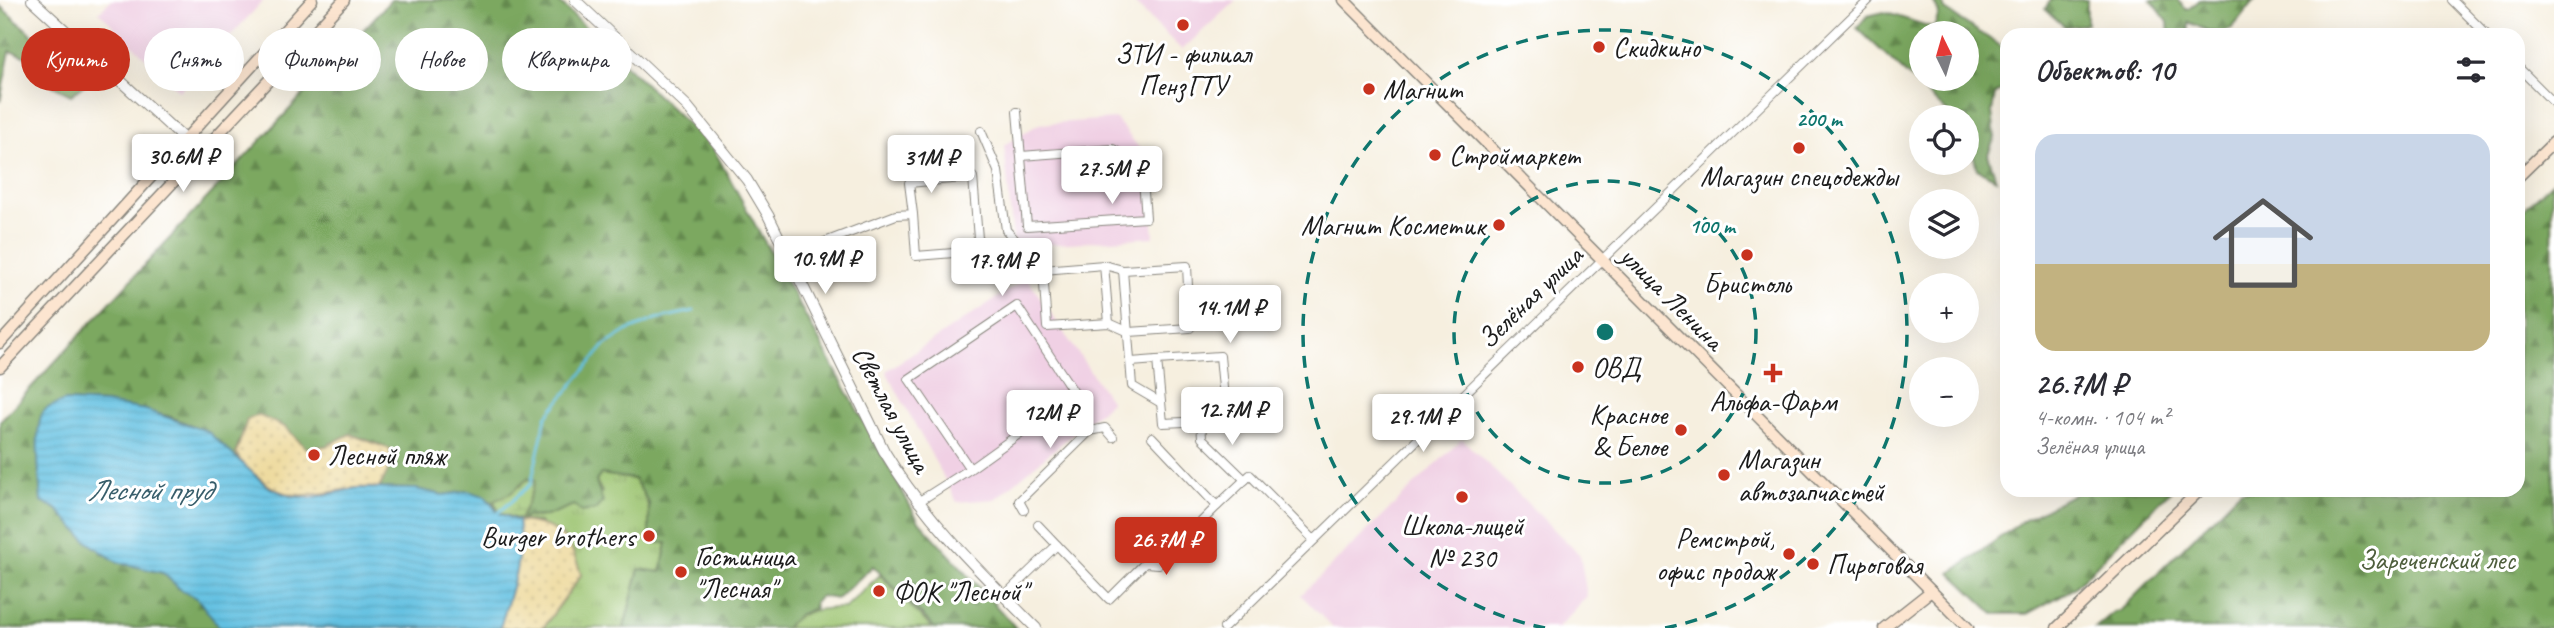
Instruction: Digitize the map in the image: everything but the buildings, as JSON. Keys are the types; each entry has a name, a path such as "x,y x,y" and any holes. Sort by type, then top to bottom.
{"main road":[{"path":"0,343 312,0"},
{"path":"0,367 344,0"},
{"name":"улица Ленина","path":"1344,0 1968,628"},
{"path":"184,139 199,153"},
{"path":"2525,170 2554,142"},
{"path":"2057,628 2193,497"},
{"path":"1884,628 1931,591"}],"street":[{"path":"32,0 184,139"},
{"name":"Светлая улица","path":"575,0 687,106 723,147 754,192 788,256 884,451 918,502 1036,628"},
{"name":"Зелёная улица","path":"1224,628 1869,0"},
{"path":"2452,0 2480,28"},
{"path":"2525,74 2554,103"},
{"path":"1017,113 1027,226 1146,218 1142,167 1113,149 1021,156"},
{"path":"981,131 998,171 1006,230 1043,270 1047,327 1109,323 1129,332 1190,328 1187,266 1124,270 1104,265 1043,270"},
{"path":"973,177 979,251 916,256 913,214 909,183 973,177"},
{"path":"788,256 896,215 913,214"},
{"path":"1104,265 1109,323"},
{"path":"1124,270 1132,386 1161,403"},
{"path":"918,502 970,469 1075,394 1017,306 909,379 970,469"},
{"path":"1131,362 1157,360 1220,356 1226,420 1163,424 1157,360"},
{"path":"1201,421 1202,438 1245,480"},
{"path":"1024,510 1019,500 1090,431 1100,427 1114,437"},
{"path":"1152,437 1217,506"},
{"path":"1038,524 1109,599 1145,563 1159,565 1250,475 1314,540"},
{"path":"1004,596 1057,545"}],"shaded area":[{"path":"111,0 264,0 238,28 144,28 144,56 130,43 130,28 115,28 99,12"},
{"name":"ЗТИ - филиал ПензГТУ","path":"1131,0 1236,0 1182,50"},
{"path":"1116,119 1148,159 1154,237 1014,247 1004,145 1039,124"},
{"path":"1027,278 1111,402 995,499 957,502 886,371"},
{"name":"Школа-лицей № 230","path":"1462,439 1580,555 1587,596 1558,628 1333,628 1301,595"}],"green space":[{"path":"391,0 557,0 587,28 502,28 502,91 632,91 632,71 713,148 918,520 1016,628 935,628 873,566 837,599 821,596 814,602 815,608 800,614 785,628 624,628 639,569 661,572 667,543 657,543 649,536 649,503 634,479 601,474 596,481 603,502 595,510 581,512 574,505 546,516 524,517 523,521 498,513 492,502 468,491 443,495 416,489 379,488 383,481 384,446 350,434 326,446 306,448 285,427 239,441 236,453 240,462 207,431 168,416 105,403 66,401 46,409 39,429 41,501 57,509 88,542 117,562 163,573 182,591 197,598 220,628 0,628 0,421 306,91 381,91 381,28 365,28"},
{"path":"1933,0 1941,0 1945,10 1962,21 1936,21 1939,13"},
{"path":"2050,0 2087,0 2087,24 2065,27 2045,9"},
{"path":"2151,0 2177,0 2187,10 2200,0 2254,1 2231,28 2202,28 2189,22 2189,28 2168,28 2168,22"},
{"path":"0,6 25,28 21,28 21,55 10,51 0,102"},
{"path":"1884,12 1912,21 1909,21 1909,77 1857,28 1867,16"},
{"path":"1979,32 2000,45 2000,91 1995,94 1992,112 1995,137 1988,154 1996,179 1979,170 1979,105 1939,105 1924,91 1979,91"},
{"name":"Зареченский лес","path":"2552,182 2554,628 2095,628 2114,612 2120,611 2234,497 2525,497 2525,208"},
{"path":"601,474 634,479 639,486 648,506 649,536 667,543 661,572 639,569 624,628 543,628 581,575 539,522 523,521 524,517 546,516 602,492 596,481"},
{"path":"535,479 520,520 500,513 494,501 511,493 526,480"},
{"path":"2068,497 2164,497 2073,589 2027,614 1994,614 1951,573 2021,522"},
{"name":"ФОК \"Лесной\"","path":"880,575 932,628 786,628 805,613 845,608"}],"sand":[{"name":"Лесной пляж","path":"258,415 285,427 306,448 326,446 350,434 390,449 390,465 379,488 303,495 275,489 247,468 236,453 247,420"},
{"path":"518,521 543,525 561,535 573,551 581,575 543,628 500,628 517,562"}],"water":[{"name":"Лесной пруд","path":"66,401 105,403 146,410 207,431 268,487 290,496 311,498 357,488 416,489 443,495 468,491 485,496 498,513 518,521 518,562 500,628 220,628 197,598 182,591 163,573 117,562 88,542 57,509 41,501 38,439 41,417 45,410"}],"waterway":[{"path":"498,513 531,484 546,417 605,345 627,331 656,319 694,311"}],"place":[{"name":"ЗТИ - филиал ПензГТУ","path":"1183,25"},
{"name":"Скидкино","path":"1599,47"},
{"name":"Магнит","path":"1369,89"},
{"name":"Магазин спецодежды","path":"1799,148"},
{"name":"Строймаркет","path":"1435,155"},
{"name":"Магнит Косметик","path":"1499,225"},
{"name":"Бристоль","path":"1747,255"},
{"name":"ОВД","path":"1578,367"},
{"name":"Альфа-Фарм","path":"1773,373"},
{"name":"Красное & Белое","path":"1681,430"},
{"name":"Лесной пляж","path":"314,455"},
{"name":"Магазин автозапчастей","path":"1724,475"},
{"name":"Школа-лицей № 230","path":"1462,497"},
{"name":"Burger brothers","path":"649,536"},
{"name":"Ремстрой, офис продаж","path":"1789,554"},
{"name":"Пироговая","path":"1813,564"},
{"name":"Гостиница \"Лесная\"","path":"681,572"},
{"name":"ФОК \"Лесной\"","path":"879,591"}]}
